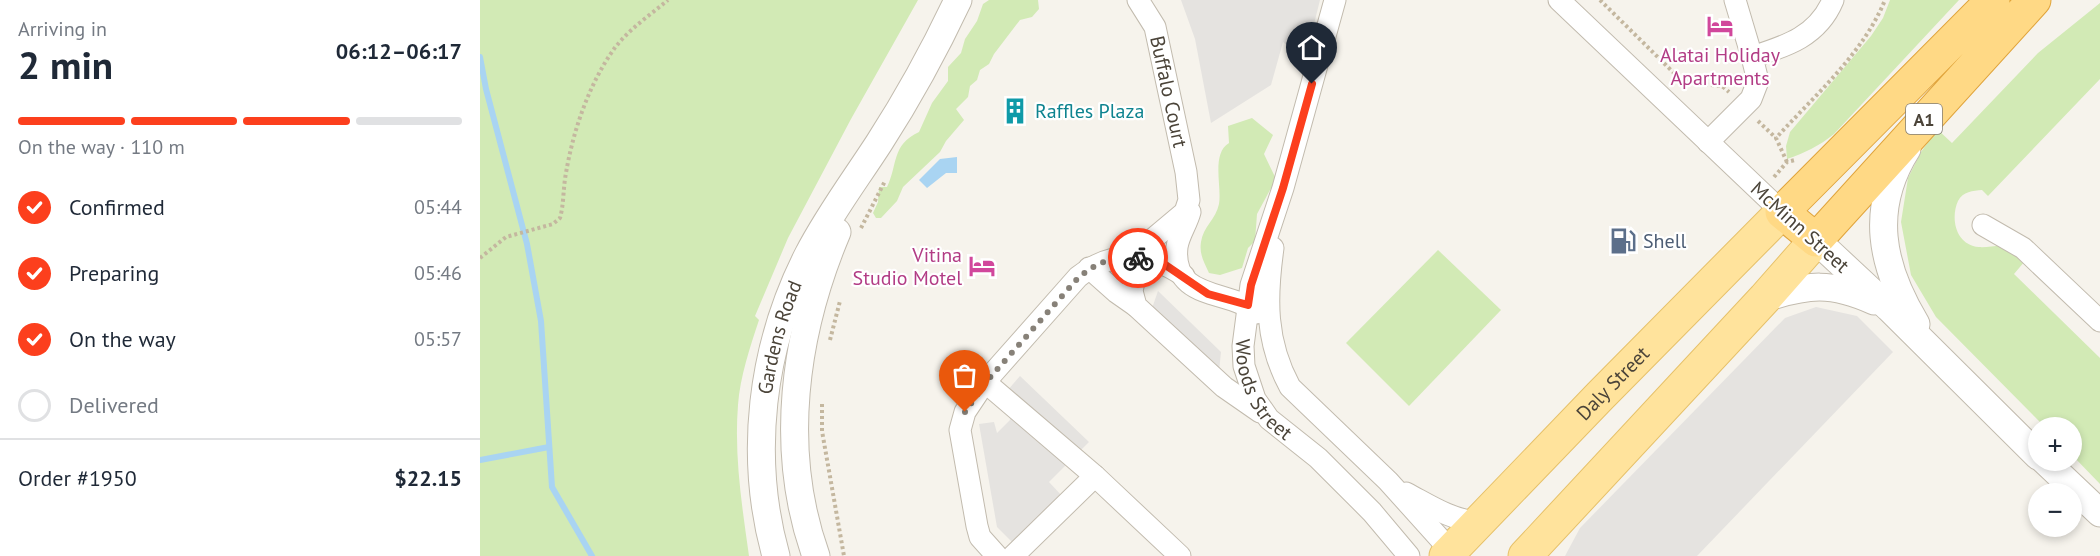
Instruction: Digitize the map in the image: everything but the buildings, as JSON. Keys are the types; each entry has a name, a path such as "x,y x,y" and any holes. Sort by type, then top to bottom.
{"highway":[{"name":"A1","path":"1782,212 1993,0"},
{"name":"A1","path":"1815,240 2034,0"},
{"name":"McMinn Street","path":"1782,212 1815,240"}],"main road":[{"name":"Daly Street","path":"1451,554 1477,522 1782,212"},
{"path":"1525,556 1765,298 1815,240"}],"street":[{"name":"Gardens Road","path":"776,556 767,514 762,430 770,357 786,305 809,253 880,141 939,39 958,0"},
{"name":"Buffalo Court","path":"1138,0 1155,27 1191,208 1177,250 1184,276"},
{"path":"997,556 978,532 960,430 965,412 986,382 1089,268 1114,258 1139,258 1164,264 1208,294 1248,305 1263,321 1268,323 1271,263 1283,188 1335,0"},
{"name":"McMinn Street","path":"1559,0 1782,212"},
{"path":"1708,142 1751,99 1758,81 1735,0"},
{"path":"1752,57 1786,46 1804,37 1819,24 1833,0"},
{"path":"1932,110 1893,176 1884,209 1883,231 1888,263 1904,304 1926,339 1948,366"},
{"name":"Gardens Road","path":"816,556 802,505 797,469 795,437 798,367 803,337 821,273 851,197 880,141"},
{"name":"Woods Street","path":"1283,188 1254,276 1248,305 1243,346 1248,382 1255,399 1269,418 1318,458 1372,512 1409,556"},
{"path":"1136,306 1132,291 1139,258 1147,245 1179,218 1188,197"},
{"path":"1983,225 2023,248 2100,321"},
{"name":"McMinn Street","path":"1815,240 1889,308 2028,446"},
{"path":"1089,268 1136,306 1224,387 1269,418"},
{"path":"1765,298 1792,289 1820,286 1860,295 1889,308"},
{"name":"Woods Street","path":"1268,323 1281,371 1290,387 1388,481 1451,554"},
{"path":"1248,382 1281,371"},
{"path":"986,382 1095,476 1180,556"},
{"name":"Woods Street","path":"1318,458 1340,435"},
{"path":"2056,471 2100,513"},
{"path":"1013,556 1095,476"},
{"name":"Woods Street","path":"1388,481 1440,511 1459,519 1477,522"}],"path":[{"path":"480,258 506,237 553,224 560,218 566,172 575,136 602,69 615,48 668,0"},
{"path":"1600,0 1679,78 1698,84 1722,86 1730,93"},
{"path":"1776,138 1846,61 1878,17 1885,0"},
{"path":"1753,116 1776,138 1786,162"},
{"path":"858,235 864,218 890,172"},
{"path":"830,342 841,298"},
{"path":"822,398 822,430 844,556"}],"green space":[{"path":"480,0 918,0 788,238 755,316 759,320 741,384 737,424 739,481 749,556 480,556"},
{"path":"989,0 1038,0 1039,9 1032,17 1020,20 989,64 980,70 977,80 970,86 968,97 956,109 964,120 940,152 903,187 897,201 881,218 876,218 873,213 878,202 879,187 887,187 899,149 910,137 919,132 932,103 948,81 948,67 961,53 965,39 977,21 983,4"},
{"path":"1890,0 1959,0 1834,134 1812,149 1787,159 1786,146 1790,132 1871,36 1883,18"},
{"path":"2100,3 2100,79 1988,196 1982,190 1963,195 1956,208 1955,223 1960,236 1971,245 2012,248 2025,261 2014,274 2100,358 2100,484 2082,465 2082,417 2035,417 1936,317 1911,275 1901,222 1908,178 1921,152 1937,129 1952,143 2038,53"},
{"path":"1252,118 1273,135 1264,154 1276,179 1257,214 1255,241 1248,248 1242,268 1220,275 1209,273 1201,254 1201,242 1219,204 1219,162 1220,155 1229,143 1228,126"},
{"path":"1438,250 1501,310 1409,406 1346,343"}],"shaded area":[{"path":"1181,0 1320,0 1305,60 1283,42 1271,85 1211,123 1195,39"},
{"path":"1158,291 1221,352 1218,381 1149,317"},
{"path":"1816,307 1857,316 1893,352 1697,556 1565,556 1580,528 1785,318"},
{"path":"1020,376 1089,442 1049,482 1063,497 1015,545 997,527 979,424 994,422 997,433 1010,420 1007,391"}],"water":[{"path":"957,157 957,173 946,173 927,188 919,180 940,159"}],"waterway":[{"path":"480,57 486,89 527,244 541,321 552,487 592,556"},
{"path":"480,460 549,447"}],"way so far":[{"path":"965,412 986,382 1089,268 1108,259 1138,258"}],"place":[{"name":"Alatai Holiday Apartments","path":"1720,26"},
{"name":"Raffles Plaza","path":"1015,111"},
{"name":"Shell","path":"1623,241"},
{"name":"Vitina Studio Motel","path":"982,266"}],"route":[{"path":"1138,258 1164,264 1208,294 1248,305 1251,285 1283,188 1312,84"}]}
